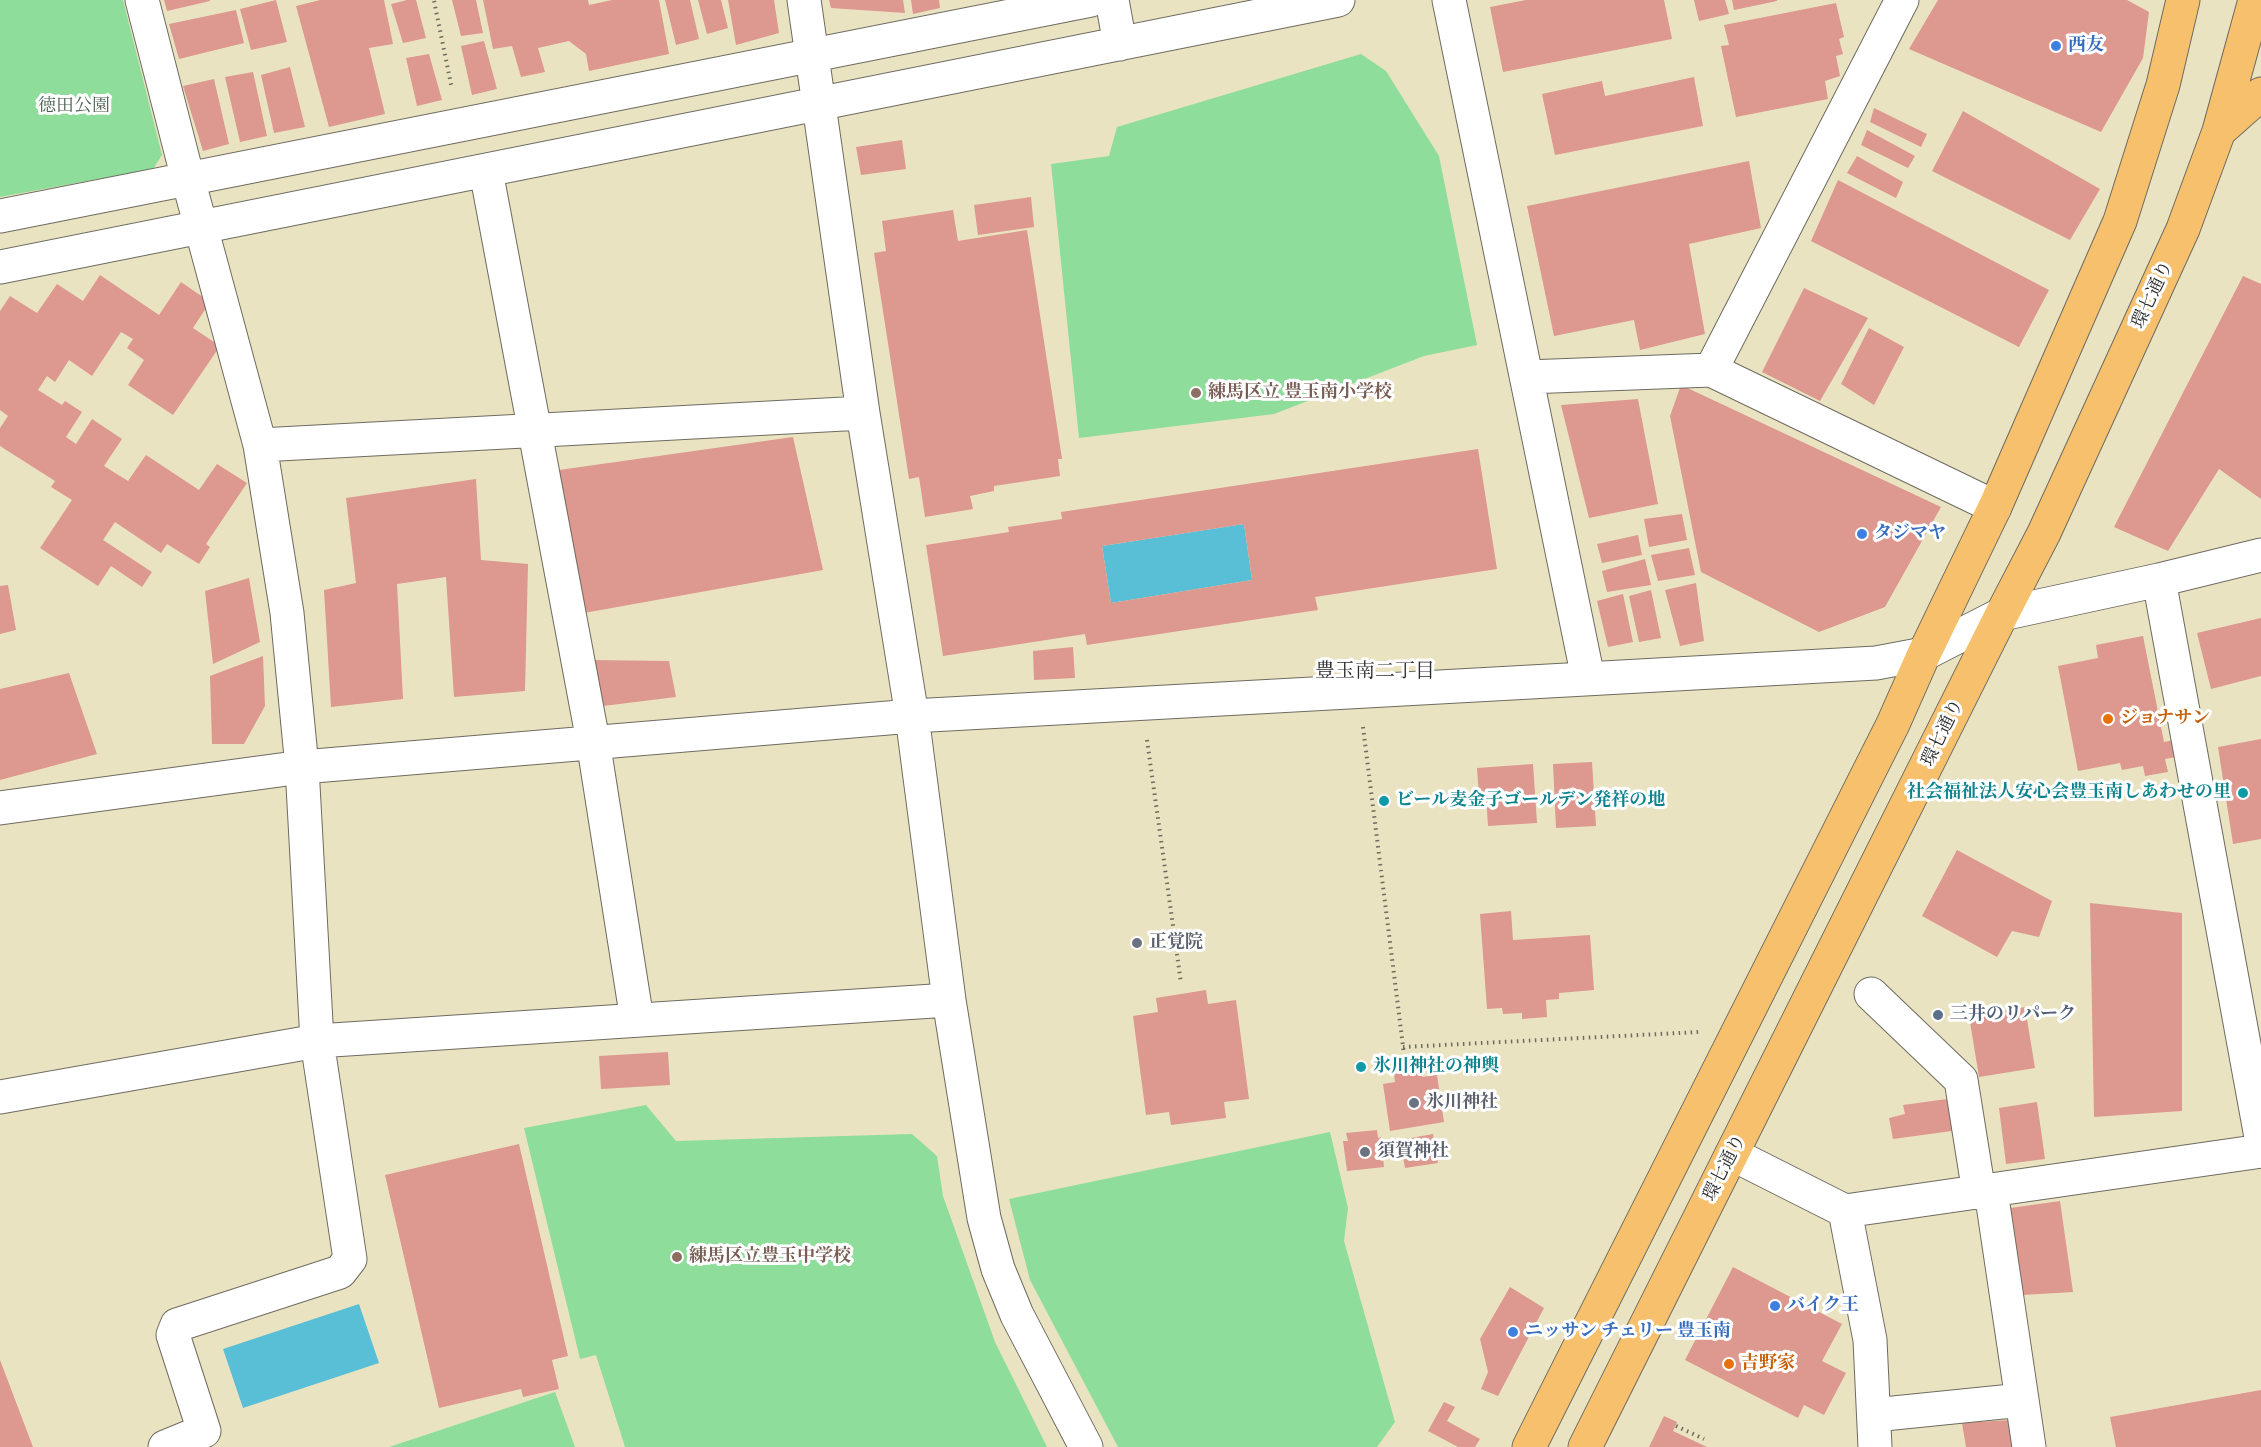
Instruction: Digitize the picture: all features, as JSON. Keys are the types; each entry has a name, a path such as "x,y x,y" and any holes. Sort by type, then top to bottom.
{"main road":[{"path":"1529,1447 1893,724 1995,507 2120,221 2163,85 2183,0"},
{"name":"環七通り","path":"1585,1447 2001,614 2044,533 2183,228 2219,131 2255,0"},
{"path":"2219,131 2261,94"}],"street":[{"path":"142,0 260,445 287,613 302,767 317,1041 350,1259 340,1272 177,1325 173,1335 204,1431 165,1447"},
{"path":"804,0 863,413 912,716 949,1000 984,1218 998,1269 1017,1315 1086,1447"},
{"path":"0,216 1091,0"},
{"path":"1112,0 1120,44"},
{"path":"0,267 1338,0"},
{"path":"1449,0 1588,678"},
{"path":"1711,370 1902,0"},
{"path":"486,171 593,741 637,1020"},
{"path":"1527,377 1711,370 1995,507"},
{"path":"260,445 863,413"},
{"path":"0,808 302,767 912,716 1876,663 1924,654 2001,614 2159,580 2261,555"},
{"path":"2159,580 2261,1137"},
{"path":"1871,994 1961,1080 1985,1192 2029,1447"},
{"path":"0,1097 317,1041 949,1000"},
{"path":"1732,1154 1845,1211 2261,1151"},
{"path":"1845,1211 1870,1340 1875,1447"},
{"path":"1874,1415 2022,1400"}],"path":[{"path":"434,1 459,125"},
{"path":"1363,723 1404,1054"},
{"path":"1146,736 1181,983"},
{"path":"1403,1047 1706,1032"},
{"path":"1676,1425 1704,1438"}],"green space":[{"name":"徳田公園","path":"0,0 123,0 162,155 153,169 0,197"},
{"path":"1361,54 1386,71 1439,156 1477,345 1424,356 1274,414 1079,438 1051,164 1109,156 1117,127"},
{"path":"646,1105 676,1141 912,1134 937,1156 943,1196 995,1342 1047,1447 625,1447 596,1355 580,1359 524,1128"},
{"path":"1330,1132 1348,1208 1344,1241 1395,1422 1377,1447 1118,1447 1030,1280 1009,1199"},
{"path":"555,1392 575,1447 389,1447"}],"water":[{"path":"1244,524 1252,580 1111,603 1102,546"},
{"path":"359,1304 379,1363 243,1408 223,1349"}],"building":[{"path":"164,0 210,0 210,1 167,11"},
{"path":"276,0 287,42 251,50 240,9"},
{"path":"320,0 384,0 393,44 369,48 385,114 329,127 296,6"},
{"path":"416,0 426,38 403,43 391,4"},
{"path":"452,0 476,0 483,33 461,36"},
{"path":"483,0 588,0 589,5 612,0 659,0 669,54 589,71 586,54 569,41 538,48 545,72 521,77 512,46 493,49"},
{"path":"665,0 690,0 699,39 676,45"},
{"path":"698,0 721,0 728,28 707,34"},
{"path":"728,0 774,0 779,33 736,45"},
{"path":"829,0 903,0 905,13 831,8"},
{"path":"911,0 939,0 940,8 913,14"},
{"path":"1526,0 1664,0 1672,39 1503,72 1490,7"},
{"path":"1694,0 1725,0 1729,14 1699,21"},
{"path":"1732,0 1777,0 1777,1 1734,10"},
{"path":"1938,0 2127,0 2149,12 2143,58 2101,132 1909,49"},
{"path":"1836,3 1844,37 1839,39 1843,54 1836,56 1840,76 1825,81 1828,99 1736,117 1721,46 1729,45 1724,25"},
{"path":"236,10 244,43 179,59 169,24"},
{"path":"484,41 497,89 472,95 461,46"},
{"path":"429,54 442,100 417,106 406,58"},
{"path":"290,67 305,127 274,133 261,75"},
{"path":"253,72 267,136 240,142 225,77"},
{"path":"1694,77 1703,126 1555,155 1542,94 1602,81 1605,96"},
{"path":"214,79 229,144 203,151 183,86"},
{"path":"1874,108 1927,134 1921,147 1870,122"},
{"path":"1963,111 2100,189 2070,240 1932,171"},
{"path":"1867,130 1915,156 1908,168 1861,145"},
{"path":"902,140 906,169 861,175 856,147"},
{"path":"1857,156 1903,182 1896,198 1847,173"},
{"path":"1749,161 1761,228 1689,244 1705,334 1640,350 1634,320 1554,336 1527,206"},
{"path":"1838,180 2049,290 2019,347 1811,241"},
{"path":"1031,197 1034,227 978,235 974,205"},
{"path":"953,210 958,241 1027,230 1062,459 1058,459 1060,476 994,486 994,491 970,496 973,509 925,517 919,477 909,479 874,253 886,251 882,221"},
{"path":"100,275 159,315 181,282 210,302 193,328 220,346 173,415 128,385 144,360 127,348 133,339 121,332 92,376 69,360 55,382 47,376 38,390 62,405 65,401 82,412 66,437 76,444 92,419 122,439 104,466 128,481 146,455 199,490 217,464 247,483 206,544 210,547 199,564 167,544 161,553 115,522 103,540 152,572 142,587 111,566 98,586 40,548 72,500 51,487 55,481 0,446 0,428 8,416 0,410 0,311 10,296 37,313 57,284 83,301"},
{"path":"2243,276 2261,284 2261,499 2219,469 2168,551 2114,527"},
{"path":"1804,288 1868,318 1820,401 1762,372"},
{"path":"1869,328 1904,347 1874,405 1841,384"},
{"path":"1681,385 1941,507 1885,607 1819,632 1701,572 1670,416"},
{"path":"1638,399 1658,504 1589,518 1561,405"},
{"path":"793,437 823,570 584,613 552,471"},
{"path":"1478,449 1497,569 1315,597 1318,610 1087,645 1085,634 943,656 926,545 1009,532 1008,527 1062,519 1061,512","holes":["1244,524 1252,580 1111,603 1102,546"]},
{"path":"476,479 481,560 528,564 525,691 454,697 446,577 397,584 403,699 331,707 324,590 356,583 346,498"},
{"path":"1682,514 1687,540 1649,547 1644,519"},
{"path":"1638,535 1642,555 1602,563 1597,544"},
{"path":"1689,548 1695,575 1658,581 1651,555"},
{"path":"1645,559 1651,585 1607,592 1602,571"},
{"path":"249,578 260,642 213,664 205,591"},
{"path":"1696,583 1704,641 1680,646 1665,590"},
{"path":"8,585 16,630 0,634 0,586"},
{"path":"1651,590 1661,638 1639,642 1629,596"},
{"path":"1623,594 1633,642 1608,647 1597,601"},
{"path":"2261,618 2261,676 2211,689 2197,633"},
{"path":"2143,636 2164,742 2173,740 2176,757 2165,759 2168,772 2145,776 2143,766 2122,770 2120,763 2078,771 2058,666 2098,658 2096,645"},
{"path":"1073,647 1075,678 1034,680 1033,651"},
{"path":"263,656 265,706 244,744 212,744 210,676"},
{"path":"591,660 669,661 676,697 595,707"},
{"path":"69,673 97,754 0,780 0,689"},
{"name":"社会福祉法人安心会豊玉南しあわせの里","path":"2261,739 2261,839 2233,844 2218,747"},
{"path":"1592,762 1596,826 1556,828 1553,764"},
{"path":"1533,764 1537,823 1488,826 1486,795 1479,796 1477,768"},
{"path":"1957,850 2052,901 2039,937 2012,931 1997,957 1922,916"},
{"path":"2090,903 2182,913 2182,1111 2094,1117"},
{"path":"1511,911 1513,940 1590,935 1594,990 1559,993 1559,999 1546,1000 1547,1017 1522,1019 1522,1013 1503,1014 1502,1008 1487,1009 1480,914"},
{"path":"1206,990 1208,1004 1236,1000 1249,1099 1224,1102 1226,1118 1171,1125 1169,1112 1146,1115 1133,1016 1158,1012 1156,998"},
{"path":"2025,1007 2035,1068 1979,1077 1969,1016"},
{"path":"668,1052 670,1085 601,1089 599,1056"},
{"name":"氷川神社","path":"1421,1069 1422,1077 1437,1075 1444,1122 1390,1131 1383,1084 1395,1082 1394,1074"},
{"path":"1947,1099 1952,1131 1893,1139 1889,1118 1905,1114 1903,1105"},
{"path":"2037,1102 2045,1159 2006,1164 1999,1108"},
{"path":"1377,1130 1378,1138 1381,1137 1384,1167 1347,1171 1343,1141 1348,1141 1346,1133"},
{"path":"1433,1134 1438,1163 1405,1168 1400,1140"},
{"path":"519,1144 568,1356 552,1360 559,1389 523,1397 521,1389 439,1408 385,1175"},
{"path":"2060,1201 2073,1292 2023,1295 2010,1208"},
{"path":"1733,1267 1842,1324 1822,1361 1846,1373 1824,1415 1804,1405 1798,1418 1685,1360"},
{"path":"1510,1287 1544,1308 1498,1396 1481,1389 1488,1372 1480,1339"},
{"path":"0,1360 33,1447 0,1447"},
{"path":"2261,1390 2261,1447 2116,1447 2110,1417"},
{"path":"1444,1402 1455,1407 1447,1421 1480,1439 1475,1447 1458,1447 1428,1431"},
{"path":"1664,1416 1677,1422 1673,1431 1707,1447 1649,1447"},
{"path":"2010,1420 2012,1447 1966,1447 1962,1423"}],"place":[{"name":"西友","path":"2056,46"},
{"name":"練馬区立 豊玉南小学校","path":"1196,393"},
{"name":"タジマヤ","path":"1862,534"},
{"name":"ジョナサン","path":"2108,719"},
{"name":"社会福祉法人安心会豊玉南しあわせの里","path":"2243,793"},
{"name":"ビール麦金子ゴールデン発祥の地","path":"1384,801"},
{"name":"正覚院","path":"1137,943"},
{"name":"三井のリパーク","path":"1938,1015"},
{"name":"氷川神社の神輿","path":"1361,1067"},
{"name":"氷川神社","path":"1414,1103"},
{"name":"須賀神社","path":"1365,1152"},
{"name":"練馬区立豊玉中学校","path":"677,1257"},
{"name":"バイク王","path":"1775,1306"},
{"name":"ニッサン チェリー 豊玉南","path":"1513,1332"},
{"name":"吉野家","path":"1729,1364"}],"district":[{"name":"豊玉南二丁目","path":"1375,672"}]}
